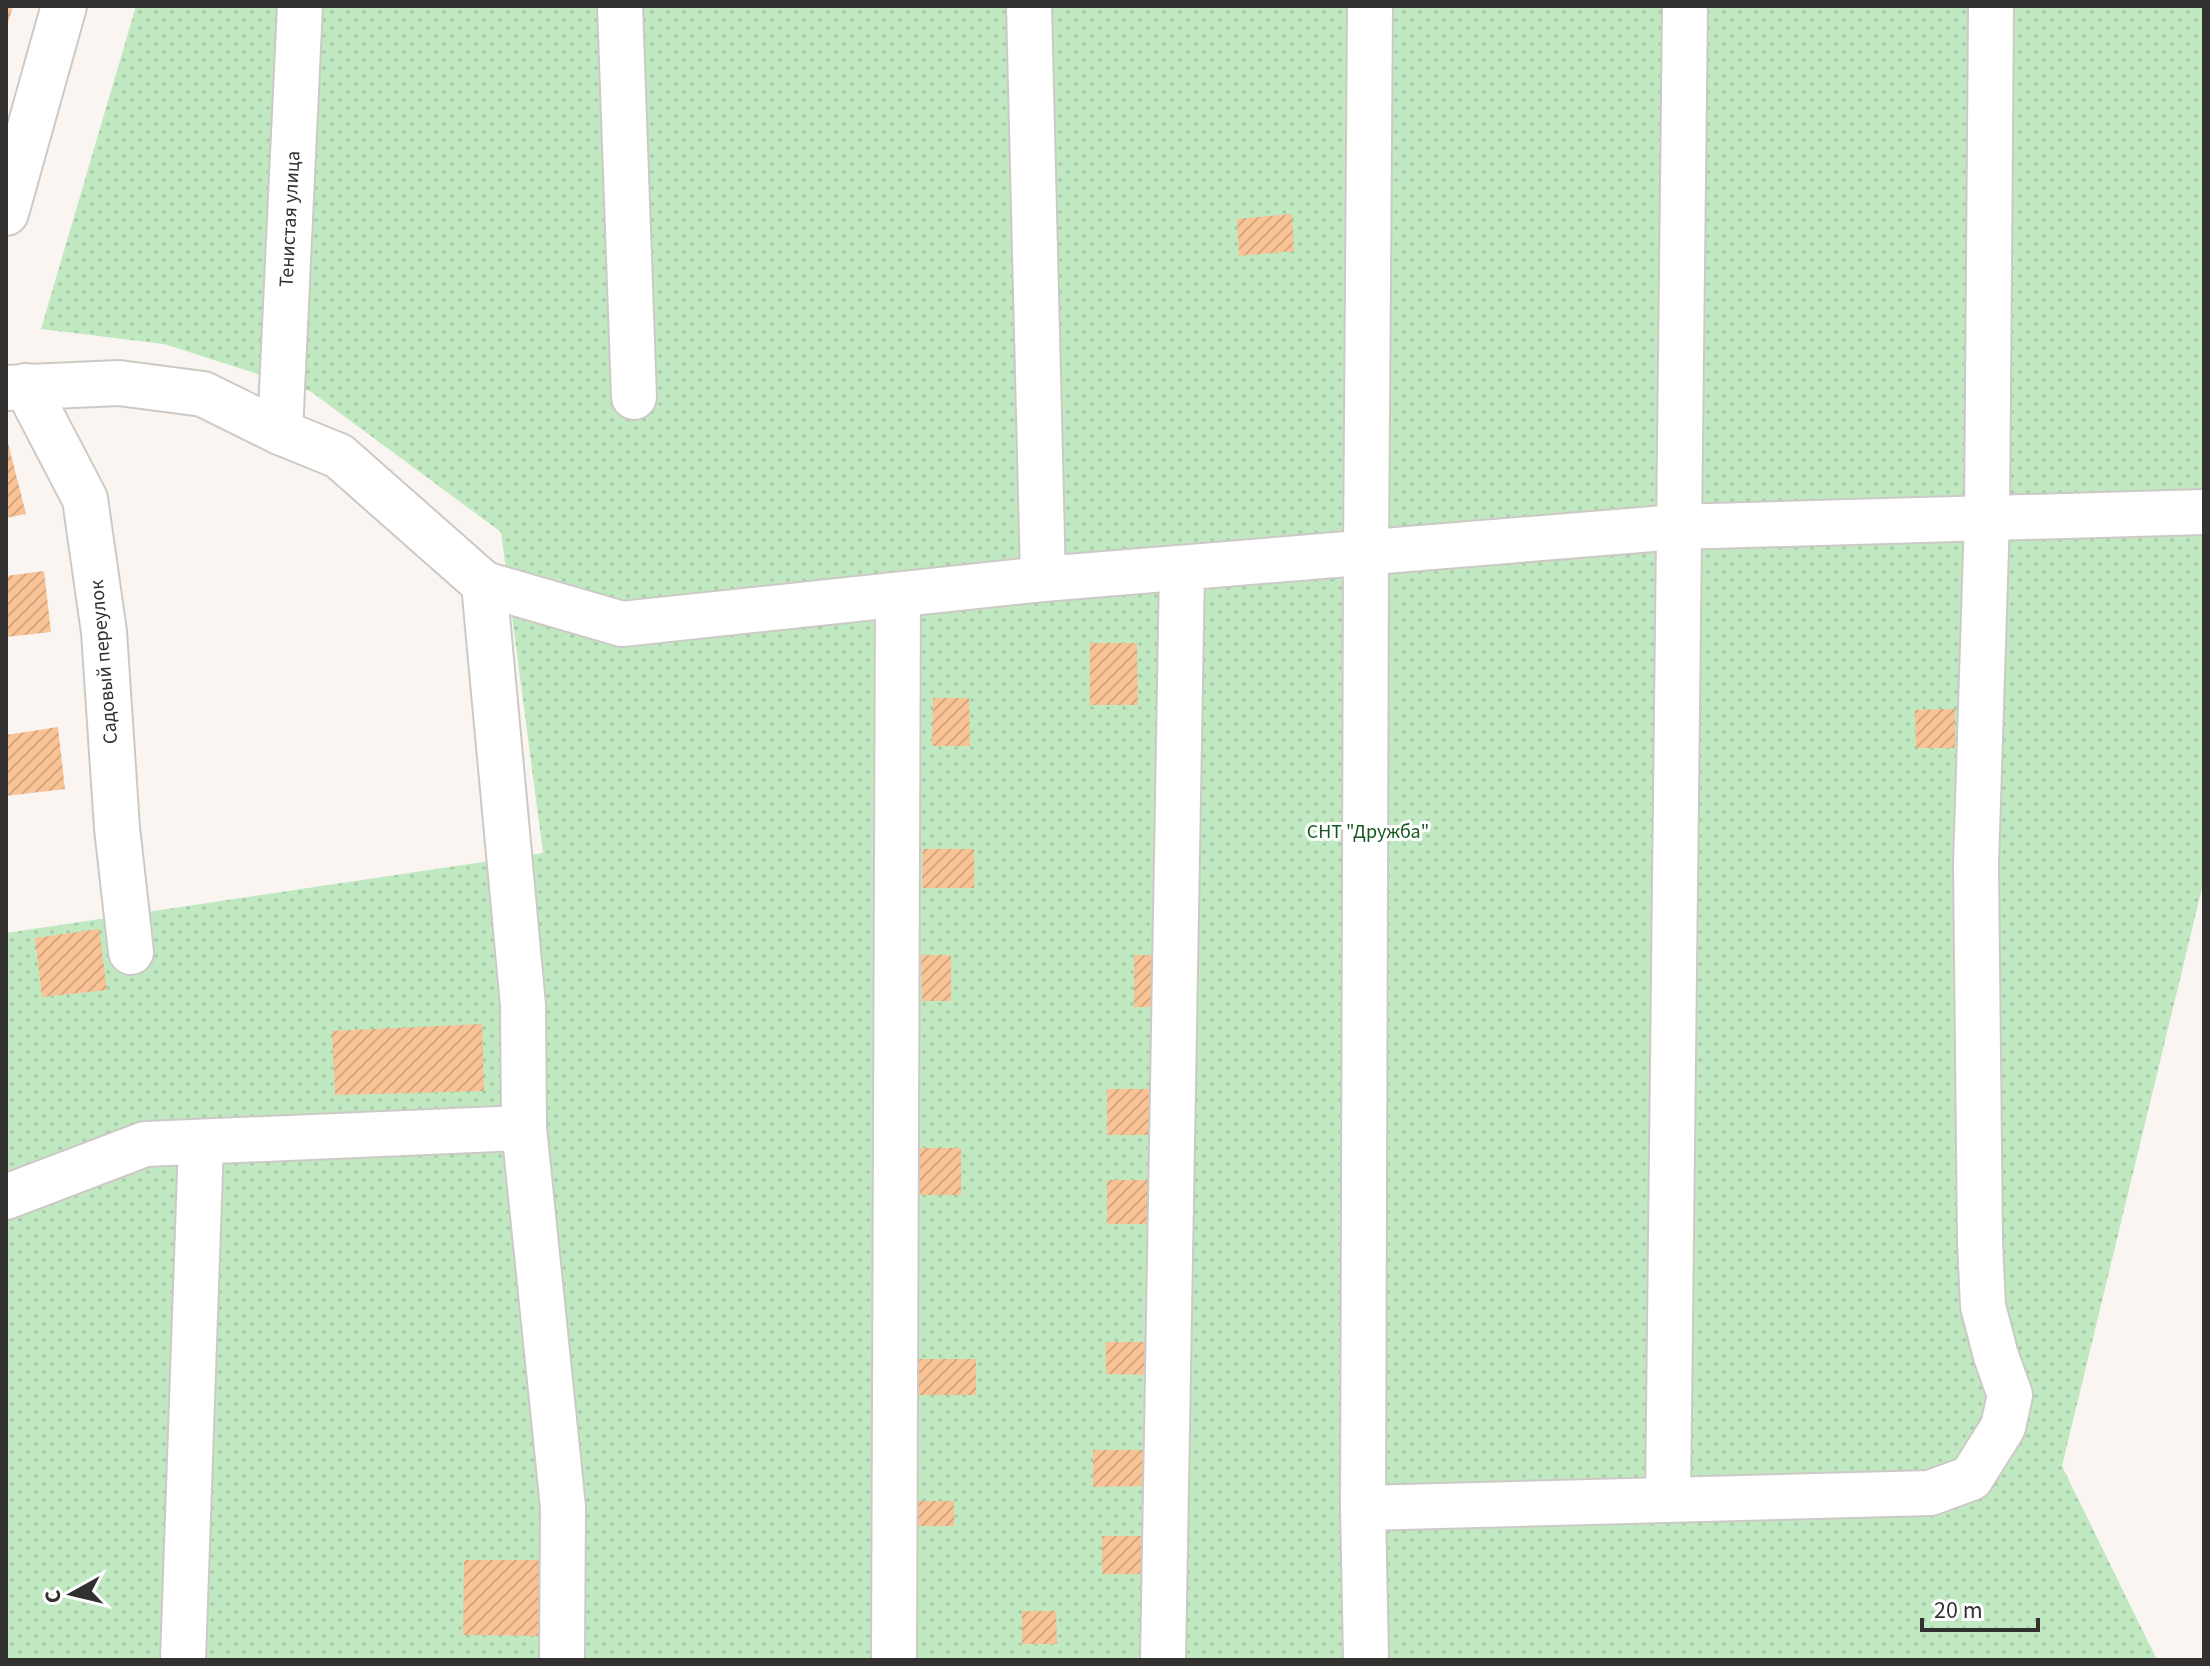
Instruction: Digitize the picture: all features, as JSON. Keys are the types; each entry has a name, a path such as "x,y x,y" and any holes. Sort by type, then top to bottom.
{"street":[{"path":"6,213 64,6"},
{"name":"Тенистая улица","path":"280,432 300,6"},
{"path":"620,6 634,397"},
{"path":"1029,6 1043,579"},
{"path":"1366,1660 1363,1508 1370,6"},
{"path":"1668,1500 1685,6"},
{"path":"1363,1508 1930,1493 1971,1478 2003,1427 2010,1395 1983,1306 1976,864 1987,518 1991,6"},
{"path":"16,387 119,383 203,394 280,432 339,456 484,584 622,624 1043,579 1677,527 2204,512"},
{"name":"Садовый переулок","path":"16,387 85,499 104,632 117,828 131,952"},
{"path":"1163,1660 1182,568"},
{"path":"484,584 523,1005 524,1128 563,1507 562,1660"},
{"path":"894,1660 898,595"},
{"path":"6,1197 145,1144 524,1128"},
{"path":"183,1660 201,1143"}],"green space":[{"name":"СНТ \"Дружба\"","path":"136,6 2204,6 2204,880 2062,1466 2157,1660 6,1660 6,933 543,853 501,532 310,391 164,344 41,329"}],"building":[{"path":"6,6 13,6 7,26 6,26"},
{"path":"1292,214 1294,251 1239,256 1237,219"},
{"path":"6,435 26,514 6,518"},
{"path":"44,571 51,632 6,637 6,576"},
{"path":"1090,643 1137,643 1138,705 1090,705"},
{"path":"933,698 969,698 970,746 932,746"},
{"path":"1955,709 1955,748 1916,748 1915,710"},
{"path":"58,727 65,789 6,796 6,735"},
{"path":"923,849 974,849 974,888 922,888"},
{"path":"99,929 107,990 42,997 35,938"},
{"path":"921,955 951,955 951,1001 922,1001"},
{"path":"1134,955 1164,955 1164,1007 1134,1007"},
{"path":"482,1024 484,1091 335,1095 332,1031"},
{"path":"1107,1089 1153,1089 1153,1135 1107,1135"},
{"path":"911,1148 961,1148 961,1195 911,1195"},
{"path":"1107,1180 1153,1180 1153,1224 1107,1224"},
{"path":"1106,1342 1149,1342 1149,1375 1106,1374"},
{"path":"904,1359 976,1359 976,1395 904,1395"},
{"path":"1093,1450 1147,1450 1146,1486 1093,1487"},
{"path":"912,1501 954,1501 954,1526 912,1526"},
{"path":"1102,1536 1151,1536 1152,1574 1102,1574"},
{"path":"464,1560 541,1560 541,1636 463,1635"},
{"path":"1022,1611 1056,1611 1057,1644 1022,1644"}]}
